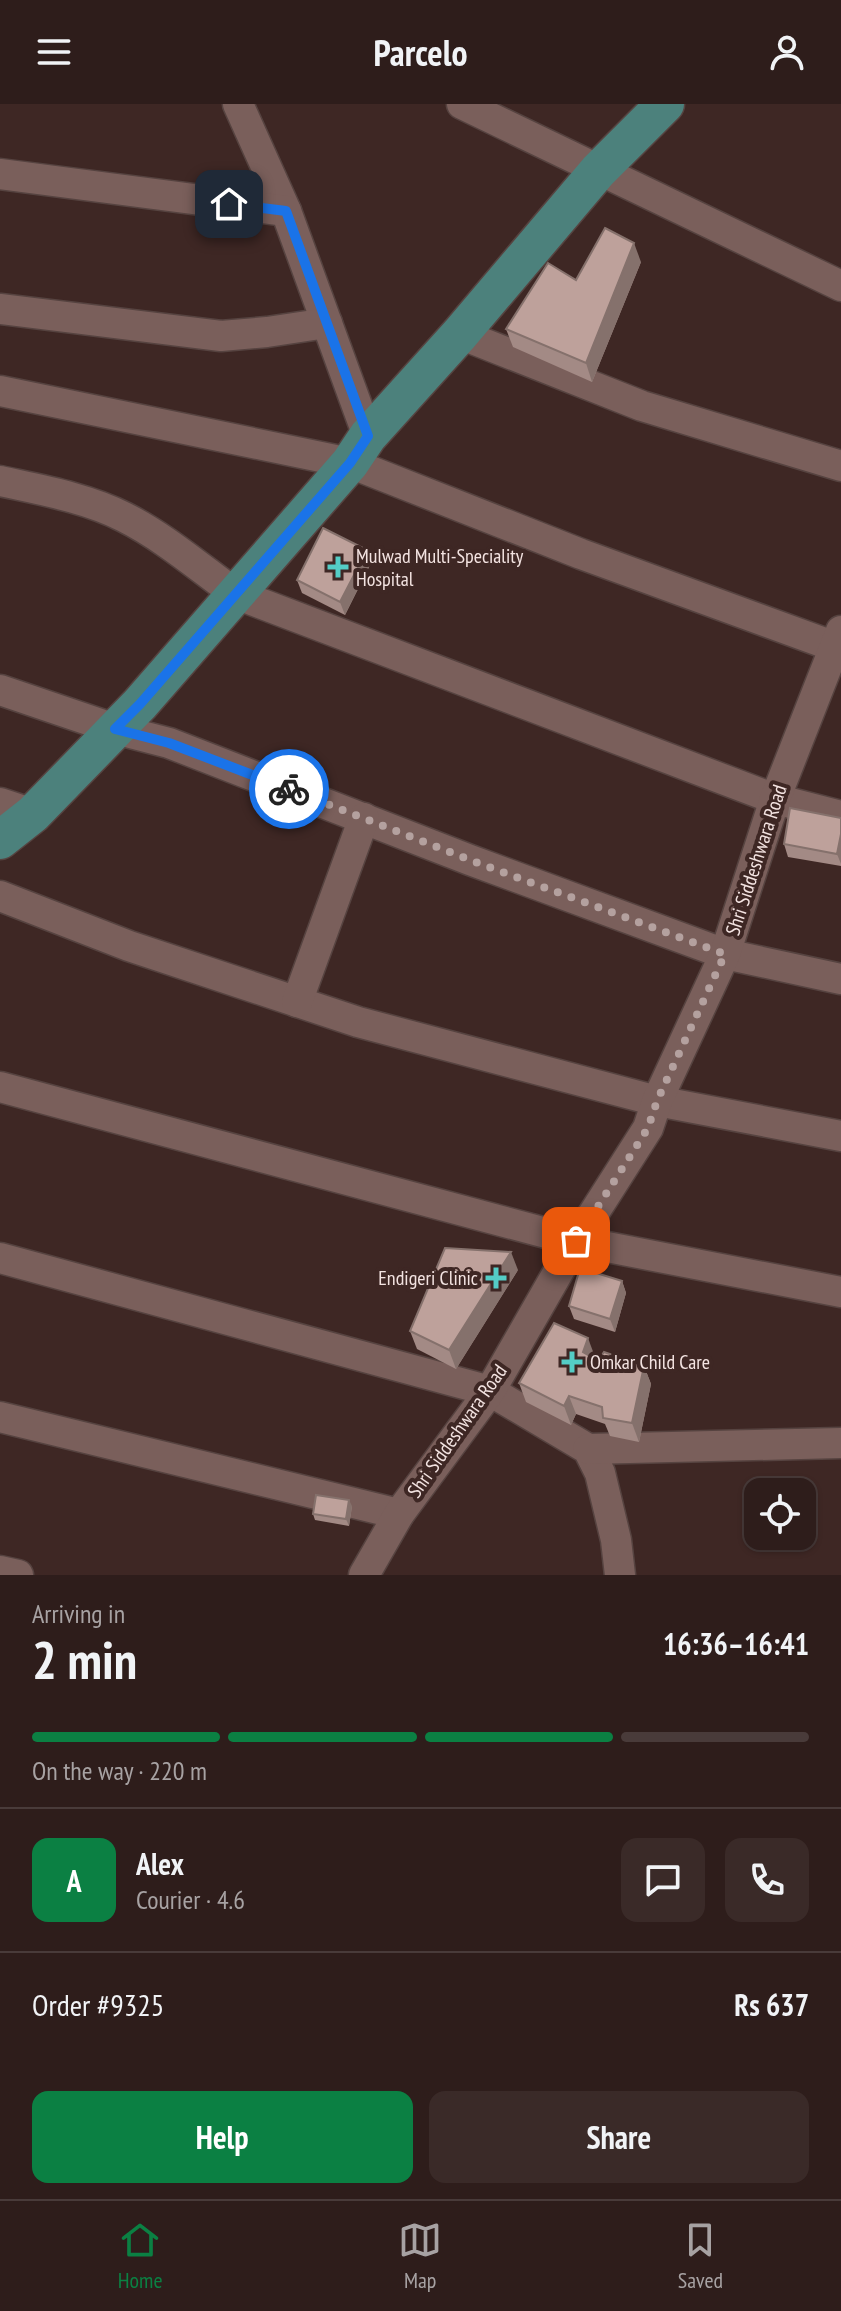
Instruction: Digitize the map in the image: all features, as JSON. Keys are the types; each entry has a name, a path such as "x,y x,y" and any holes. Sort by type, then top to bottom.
{"main road":[{"path":"0,840 16,808 115,729 140,704 598,171 665,104"}],"street":[{"path":"238,104 286,211 327,323 359,450"},
{"path":"462,104 841,286"},
{"path":"0,174 286,211"},
{"path":"0,309 221,336 327,323"},
{"path":"460,334 642,406 841,466"},
{"path":"0,391 359,450 581,554 839,643"},
{"path":"0,481 63,495 124,516 236,594 775,799 841,816"},
{"name":"Shri Siddeshwara Road","path":"364,1575 399,1514 490,1391 576,1241 648,1128 657,1101 725,954 775,799 839,643"},
{"path":"0,690 115,729 169,743 725,954 841,979"},
{"path":"297,1002 364,818"},
{"path":"0,896 129,946 358,1022 657,1101 841,1136"},
{"path":"0,1087 576,1241 841,1292"},
{"path":"0,1258 490,1391 588,1449 841,1443"},
{"path":"0,1417 399,1514"},
{"path":"588,1449 600,1473 616,1540 620,1575"},
{"path":"0,1571 18,1575"}],"building":[{"path":"605,228 634,243 586,363 506,329 548,263 576,280"},
{"path":"323,528 367,550 340,602 297,580"},
{"path":"790,808 841,818 837,854 784,844"},
{"path":"445,1248 511,1252 449,1350 410,1331"},
{"path":"580,1268 622,1281 610,1319 569,1306"},
{"path":"554,1323 588,1338 583,1352 598,1361 604,1352 644,1366 632,1423 603,1418 602,1407 569,1396 564,1406 519,1383"},
{"path":"316,1495 349,1500 346,1519 313,1514"}],"way so far":[{"path":"289,789 725,954 657,1101 648,1128 576,1241"}],"place":[{"name":"Mulwad Multi-Speciality Hospital","path":"338,567"},
{"name":"Endigeri Clinic","path":"496,1278"},
{"name":"Omkar Child Care","path":"572,1362"}],"route":[{"path":"229,204 286,211 368,436 350,463 115,729 169,743 289,789"}]}
